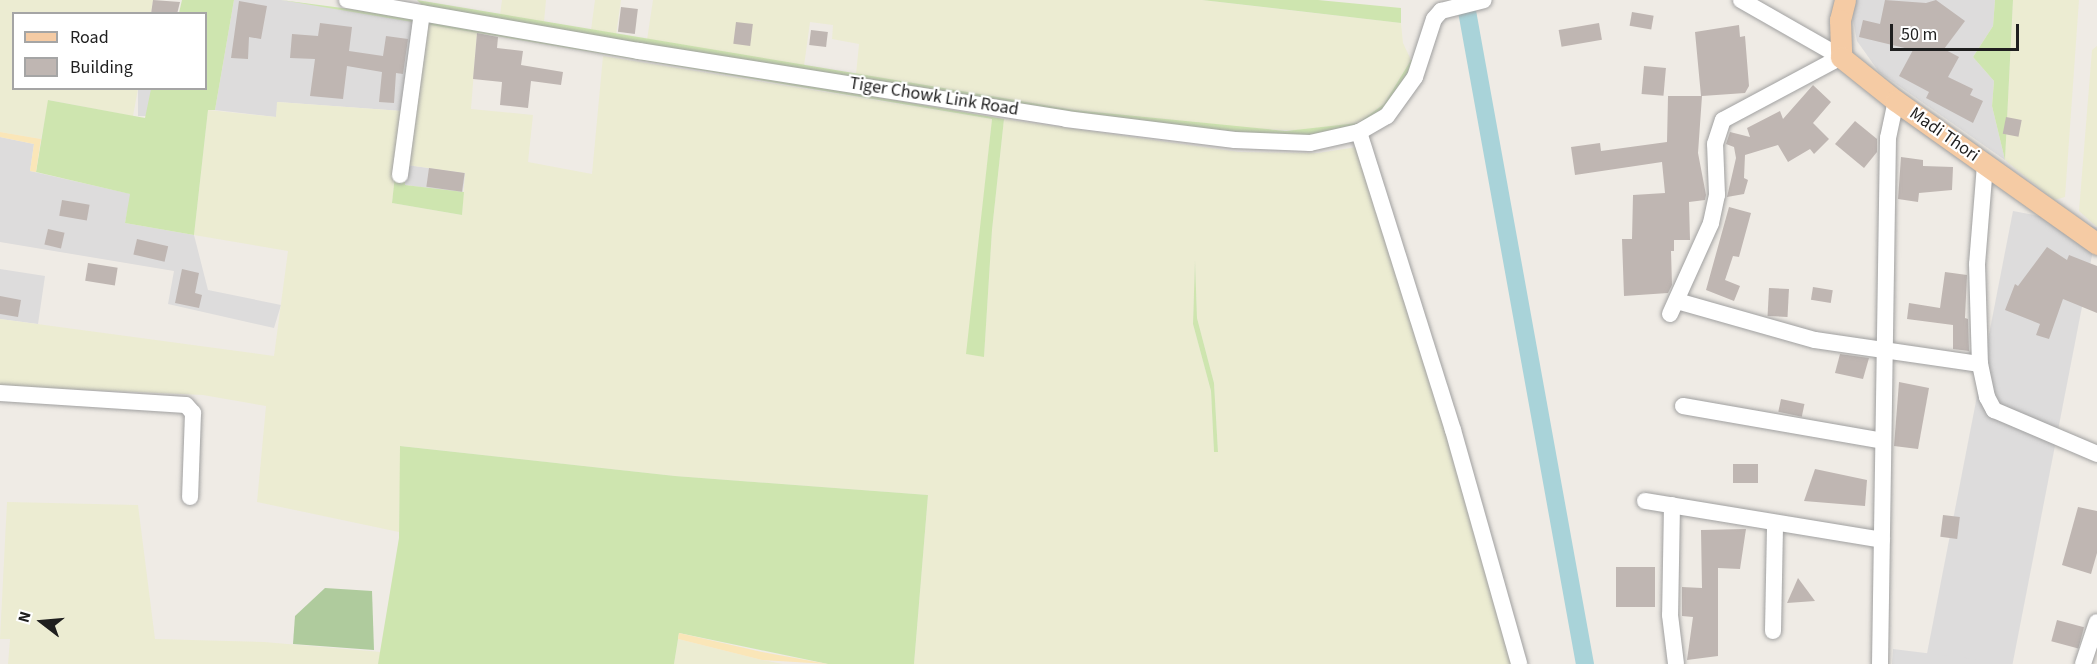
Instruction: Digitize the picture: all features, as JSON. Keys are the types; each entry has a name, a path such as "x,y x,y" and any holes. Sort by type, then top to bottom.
{"main road":[{"path":"1841,57 1839,28 1845,0"},
{"name":"Madi Thori","path":"1841,57 1896,101 2097,244"}],"street":[{"name":"Tiger Chowk Link Road","path":"347,0 414,8 639,51 1166,132 1310,142 1359,132 1387,117 1405,96 1415,77 1434,19 1454,6 1483,0"},
{"path":"1741,0 1841,57"},
{"path":"400,176 414,8"},
{"path":"1841,57 1723,120 1715,144 1717,195 1711,223 1674,307 1815,340 1980,364"},
{"path":"1880,664 1888,138 1896,101"},
{"path":"1359,132 1453,430 1519,664"},
{"path":"1985,165 1977,264 1980,364 1994,410 2097,454"},
{"path":"0,393 186,405 193,413 190,497"},
{"path":"1683,406 1883,441"},
{"path":"1645,501 1882,540"},
{"path":"1672,505 1670,615 1676,664"},
{"path":"1773,631 1774,523"},
{"path":"2083,664 2097,622"}],"shaded area":[{"path":"234,0 281,0 428,22 402,111 278,102 276,117 215,110"},
{"path":"1854,0 1995,0 1993,26 1973,57 1994,81 1992,106 2005,160 1879,72 1857,41 1851,9"},
{"path":"138,90 151,90 151,116 138,116"},
{"path":"0,137 34,144 30,171 131,194 125,223 194,235 208,290 281,305 274,328 168,304 174,271 0,242"},
{"path":"407,165 465,173 463,193 404,185"},
{"path":"2013,211 2097,227 2097,230 2013,664 1969,664 1927,656"},
{"path":"0,269 45,276 38,324 0,319"},
{"path":"1893,649 1982,660 1982,664 1892,664"}],"green space":[{"path":"0,0 153,0 151,12 12,12 12,90 138,90 133,116 49,100 41,139 0,132"},
{"path":"182,0 234,0 215,110 208,110 194,235 125,223 130,194 36,172 48,100 145,118 151,90 207,90 207,12 179,12"},
{"path":"281,0 434,20 1004,119 992,230 984,357 966,354 992,119"},
{"path":"417,0 1074,110 1286,131 1358,123 1384,104 1411,60 1415,60 1389,105 1371,120 1347,130 1291,137 1096,118 610,40 423,6"},
{"path":"502,0 546,0 544,22 500,15"},
{"path":"595,0 621,0 616,35 591,30"},
{"path":"653,0 1201,0 1401,23 1403,43 1411,60 1384,104 1358,123 1314,131 1258,129 1074,110 856,74 859,44 832,39 833,25 810,22 804,66 647,40"},
{"path":"1202,0 1318,0 1401,8 1401,23"},
{"path":"1995,0 2013,0 2005,160 1992,106 1994,81 1973,57 1993,26"},
{"path":"2013,0 2079,0 2065,197 2054,200 2005,160"},
{"path":"428,22 477,32 471,109 533,115 528,162 592,174 603,56 992,119 967,354 984,356 992,230 1004,119 1239,152 1318,153 1357,147 1411,313 1513,664 914,664 928,495 675,476 401,446 399,532 257,502 266,406 203,395 0,386 0,319 274,356 288,251 194,235 208,110 276,117 277,102 402,111 392,203 462,215 465,173 407,165","holes":["1195,260 1197,318 1214,383 1218,452 1214,451 1211,391 1193,324"]},
{"path":"2097,46 2097,227 2079,211 2092,50"},
{"path":"402,111 405,185 464,192 462,215 392,203"},
{"path":"1195,260 1197,318 1214,383 1218,452 1214,452 1211,391 1193,324"},
{"path":"400,446 675,476 928,495 914,664 828,664 679,633 674,664 378,664 399,538"},
{"path":"7,502 138,505 155,639 264,642 381,652 378,664 8,664 10,639 0,639"},
{"path":"325,588 372,591 374,650 293,644 295,616"},
{"path":"678,639 762,660 783,664 674,664"}],"sand":[{"path":"0,132 41,139 36,172 30,171 34,144 0,137"},
{"path":"679,633 828,664 762,660 678,639"}],"building":[{"path":"153,0 180,2 178,12 151,12"},
{"path":"1885,0 1926,3 1936,0 1965,21 1944,49 1959,57 1948,77 1973,89 1970,95 1983,101 1973,123 1926,98 1929,92 1899,76 1913,50 1859,37 1863,20 1880,24"},
{"path":"239,1 267,6 261,39 249,37 248,59 231,58"},
{"path":"621,7 638,9 635,34 618,32"},
{"path":"1632,12 1654,16 1651,30 1630,26"},
{"path":"736,22 753,24 750,46 733,44"},
{"path":"320,23 352,27 349,51 383,56 386,36 408,39 403,74 396,73 394,103 379,102 382,72 347,66 343,99 310,96 315,59 290,58 292,34 318,36"},
{"path":"1599,23 1602,40 1562,47 1559,30"},
{"path":"1739,25 1740,37 1745,36 1749,86 1745,93 1702,96 1698,153 1706,195 1705,200 1689,202 1690,240 1674,240 1674,251 1671,251 1672,285 1668,293 1624,296 1622,239 1632,239 1633,195 1665,193 1662,162 1575,175 1571,147 1600,143 1601,151 1667,142 1668,96 1701,96 1695,32"},
{"path":"811,30 828,32 826,47 809,45"},
{"path":"477,33 498,37 497,48 523,51 521,65 563,72 561,85 531,81 528,108 500,105 502,82 473,79"},
{"path":"1644,66 1666,68 1663,96 1642,94"},
{"path":"1813,85 1831,102 1813,123 1829,139 1814,154 1810,149 1788,162 1778,145 1745,155 1744,178 1748,180 1744,194 1727,197 1736,158 1734,147 1726,144 1730,132 1750,137 1747,128 1780,111 1783,119"},
{"path":"2006,117 2022,120 2018,137 2003,134"},
{"path":"1855,121 1877,139 1877,152 1864,168 1835,144"},
{"path":"1901,157 1923,160 1923,166 1953,167 1952,190 1919,193 1918,202 1898,199"},
{"path":"429,168 465,173 462,192 426,187"},
{"path":"62,200 90,205 87,221 59,216"},
{"path":"1729,207 1751,213 1739,257 1733,256 1725,280 1740,286 1734,301 1706,290"},
{"path":"48,229 65,233 61,248 44,245"},
{"path":"137,239 168,246 165,262 133,255"},
{"path":"2047,247 2067,260 2069,255 2097,266 2097,313 2063,299 2049,339 2036,335 2040,324 2005,310 2015,284 2018,286"},
{"path":"88,263 118,268 115,285 85,281"},
{"path":"182,269 199,273 195,293 202,295 199,308 175,303"},
{"path":"1945,272 1967,275 1965,318 1968,319 1969,351 1953,349 1953,325 1907,319 1909,303 1940,308"},
{"path":"1813,287 1833,290 1831,303 1811,300"},
{"path":"1769,288 1789,289 1788,317 1768,316"},
{"path":"0,296 21,300 18,317 0,314"},
{"path":"1840,354 1869,358 1863,379 1835,373"},
{"path":"1899,382 1929,388 1918,449 1894,446"},
{"path":"1781,399 1804,404 1802,417 1778,412"},
{"path":"1733,464 1758,464 1758,483 1733,483"},
{"path":"1815,469 1867,480 1865,506 1804,501"},
{"path":"2078,507 2097,511 2097,553 2091,574 2062,565"},
{"path":"1943,515 1960,517 1957,539 1940,537"},
{"path":"1746,529 1740,569 1718,568 1718,656 1687,660 1693,617 1682,616 1682,587 1702,588 1701,530"},
{"path":"1616,567 1655,567 1655,607 1616,607"},
{"path":"1798,578 1815,601 1787,603"},
{"path":"2057,620 2084,627 2078,648 2051,641"}],"waterway":[{"path":"1465,0 1585,664"}]}
